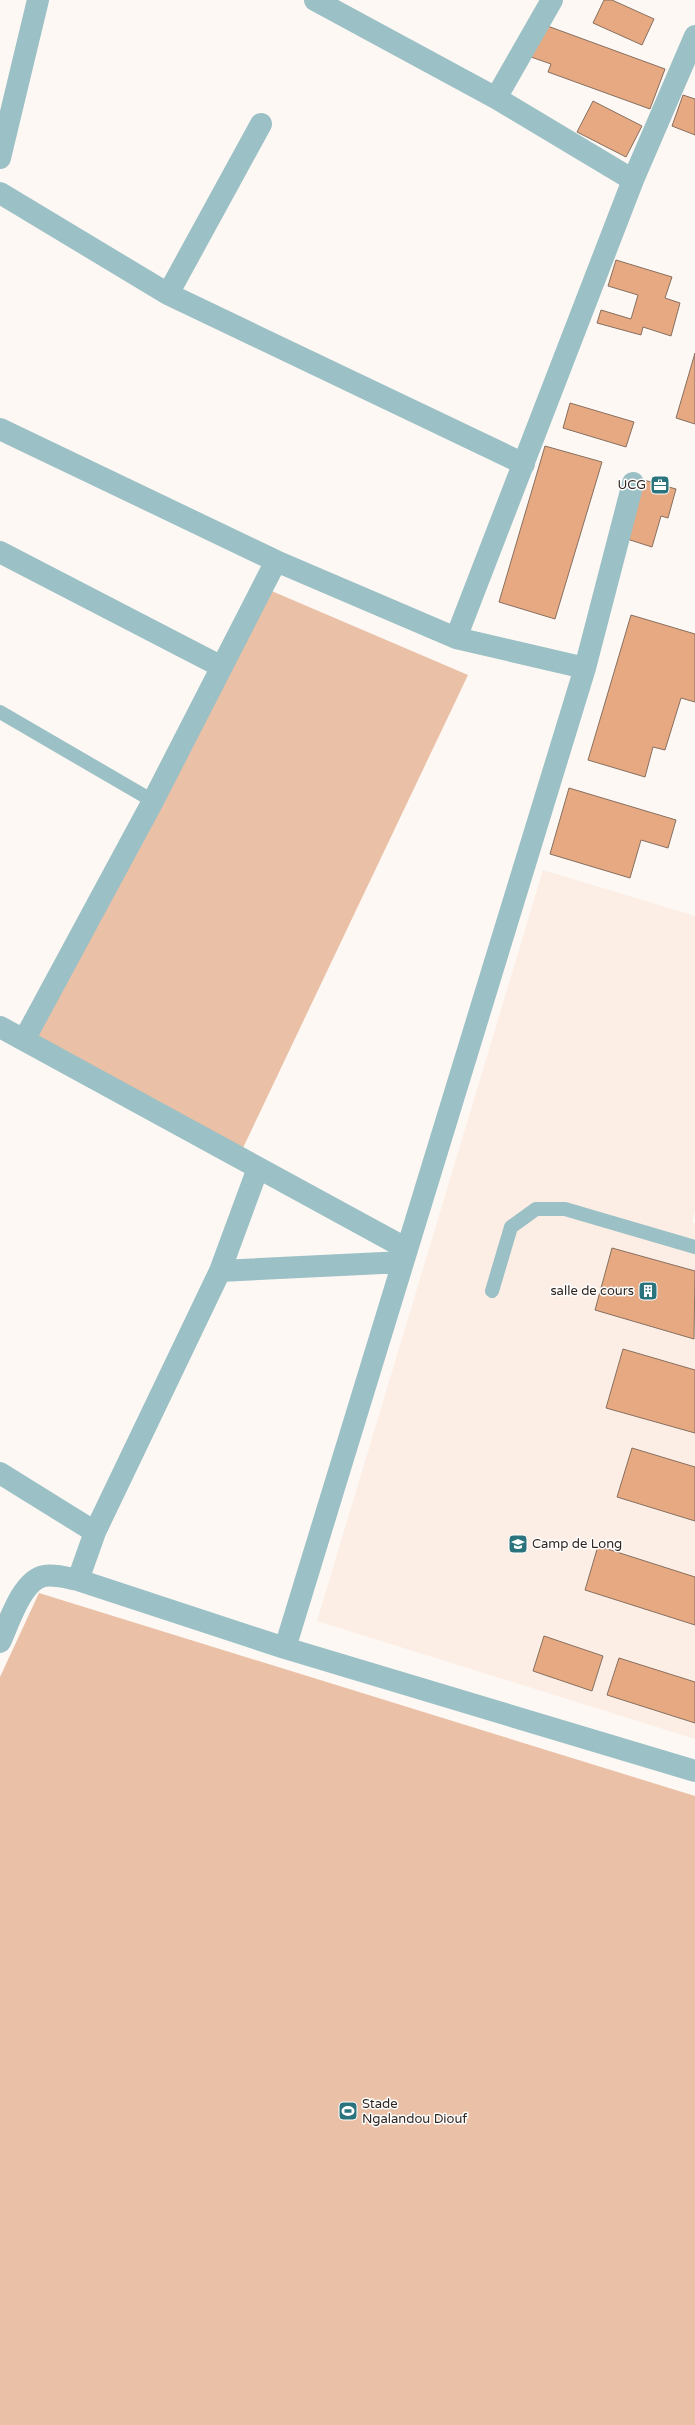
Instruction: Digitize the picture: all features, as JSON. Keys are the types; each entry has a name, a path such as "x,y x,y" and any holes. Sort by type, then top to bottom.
{"street":[{"path":"0,158 38,0"},
{"path":"315,0 496,98 632,180"},
{"path":"496,98 552,0"},
{"path":"456,638 632,180 695,36"},
{"path":"168,294 261,124"},
{"path":"0,193 168,294 524,464"},
{"path":"0,429 276,562 456,638 586,668"},
{"path":"285,1648 586,668 633,483"},
{"path":"0,552 220,666"},
{"path":"24,1040 153,801 220,666 276,562"},
{"path":"0,1027 258,1168 405,1255"},
{"path":"78,1580 95,1532 220,1271 258,1168"},
{"path":"220,1271 405,1255"},
{"path":"0,1473 95,1532"},
{"path":"0,1642 26,1586 43,1576 78,1580 285,1648 695,1771"}],"lane":[{"path":"0,712 153,801"},
{"path":"492,1291 511,1227 536,1209 565,1209 695,1247"}],"shaded area":[{"path":"260,586 468,675 241,1152 26,1037"},
{"path":"543,870 695,916 695,1211 692,1222 695,1223 695,1739 317,1621"},
{"name":"Stade Ngalandou Diouf","path":"39,1593 695,1796 695,2425 0,2425 0,1677"}],"building":[{"path":"604,0 612,0 654,19 642,45 593,23"},
{"path":"542,24 665,69 650,109 548,72 551,64 531,57"},
{"path":"683,95 695,99 695,135 672,126"},
{"path":"593,101 642,126 626,157 577,132"},
{"path":"616,260 672,277 665,298 680,303 671,336 643,327 641,335 597,323 601,310 631,319 638,295 608,286"},
{"path":"695,353 695,424 676,418"},
{"path":"570,403 634,422 626,447 563,428"},
{"path":"545,446 602,462 555,619 499,602"},
{"path":"644,480 676,489 668,518 661,516 652,547 627,539"},
{"path":"631,615 695,634 695,702 681,698 665,750 653,747 645,777 588,760"},
{"path":"569,788 676,820 668,848 641,840 630,878 550,854"},
{"name":"salle de cours","path":"612,1248 695,1271 694,1339 595,1310"},
{"path":"623,1349 695,1370 695,1433 606,1408"},
{"path":"632,1448 695,1467 695,1521 617,1497"},
{"path":"598,1546 695,1577 695,1625 585,1590"},
{"path":"544,1636 603,1656 592,1691 533,1671"},
{"path":"619,1658 695,1682 695,1723 607,1695"}],"place":[{"name":"UCG","path":"660,485"},
{"name":"salle de cours","path":"648,1291"},
{"name":"Camp de Long","path":"518,1544"},
{"name":"Stade Ngalandou Diouf","path":"348,2111"}]}
